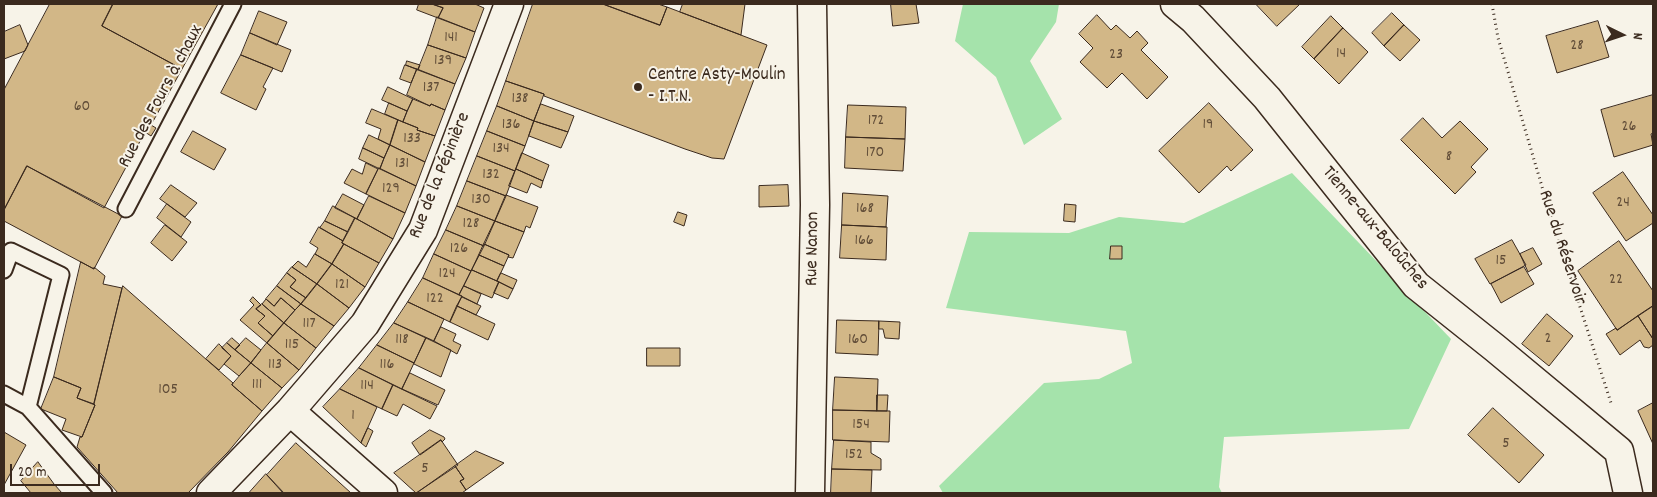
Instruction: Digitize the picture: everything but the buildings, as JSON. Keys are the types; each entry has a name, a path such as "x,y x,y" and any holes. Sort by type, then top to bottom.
{"street":[{"name":"Rue de la Pépinière","path":"211,493 290,411 365,324 423,230 509,4"},
{"name":"Rue Nanon","path":"810,493 815,204 812,4"},
{"name":"Tienne-aux-Baloûches","path":"1175,4 1193,19 1268,98 1416,285 1619,451 1628,493"},
{"path":"290,411 383,493"}],"lane":[{"name":"Rue des Fours à chaux","path":"126,209 233,4"},
{"path":"4,270 11,251 61,275 28,407"},
{"path":"4,394 28,407 104,493"}],"path":[{"name":"Rue du Réservoir","path":"1492,4 1498,38 1551,218 1612,408"}],"green space":[{"path":"963,4 1059,4 1056,22 1030,61 1062,119 1024,145 996,77 955,41"},
{"path":"1292,173 1451,339 1409,429 1224,437 1219,487 1222,493 943,493 939,486 1044,383 1099,379 1132,363 1126,331 946,308 969,232 1069,233 1119,217 1184,223"}],"place":[{"name":"Centre Asty-Moulin - I.T.N.","path":"638,87"}]}
